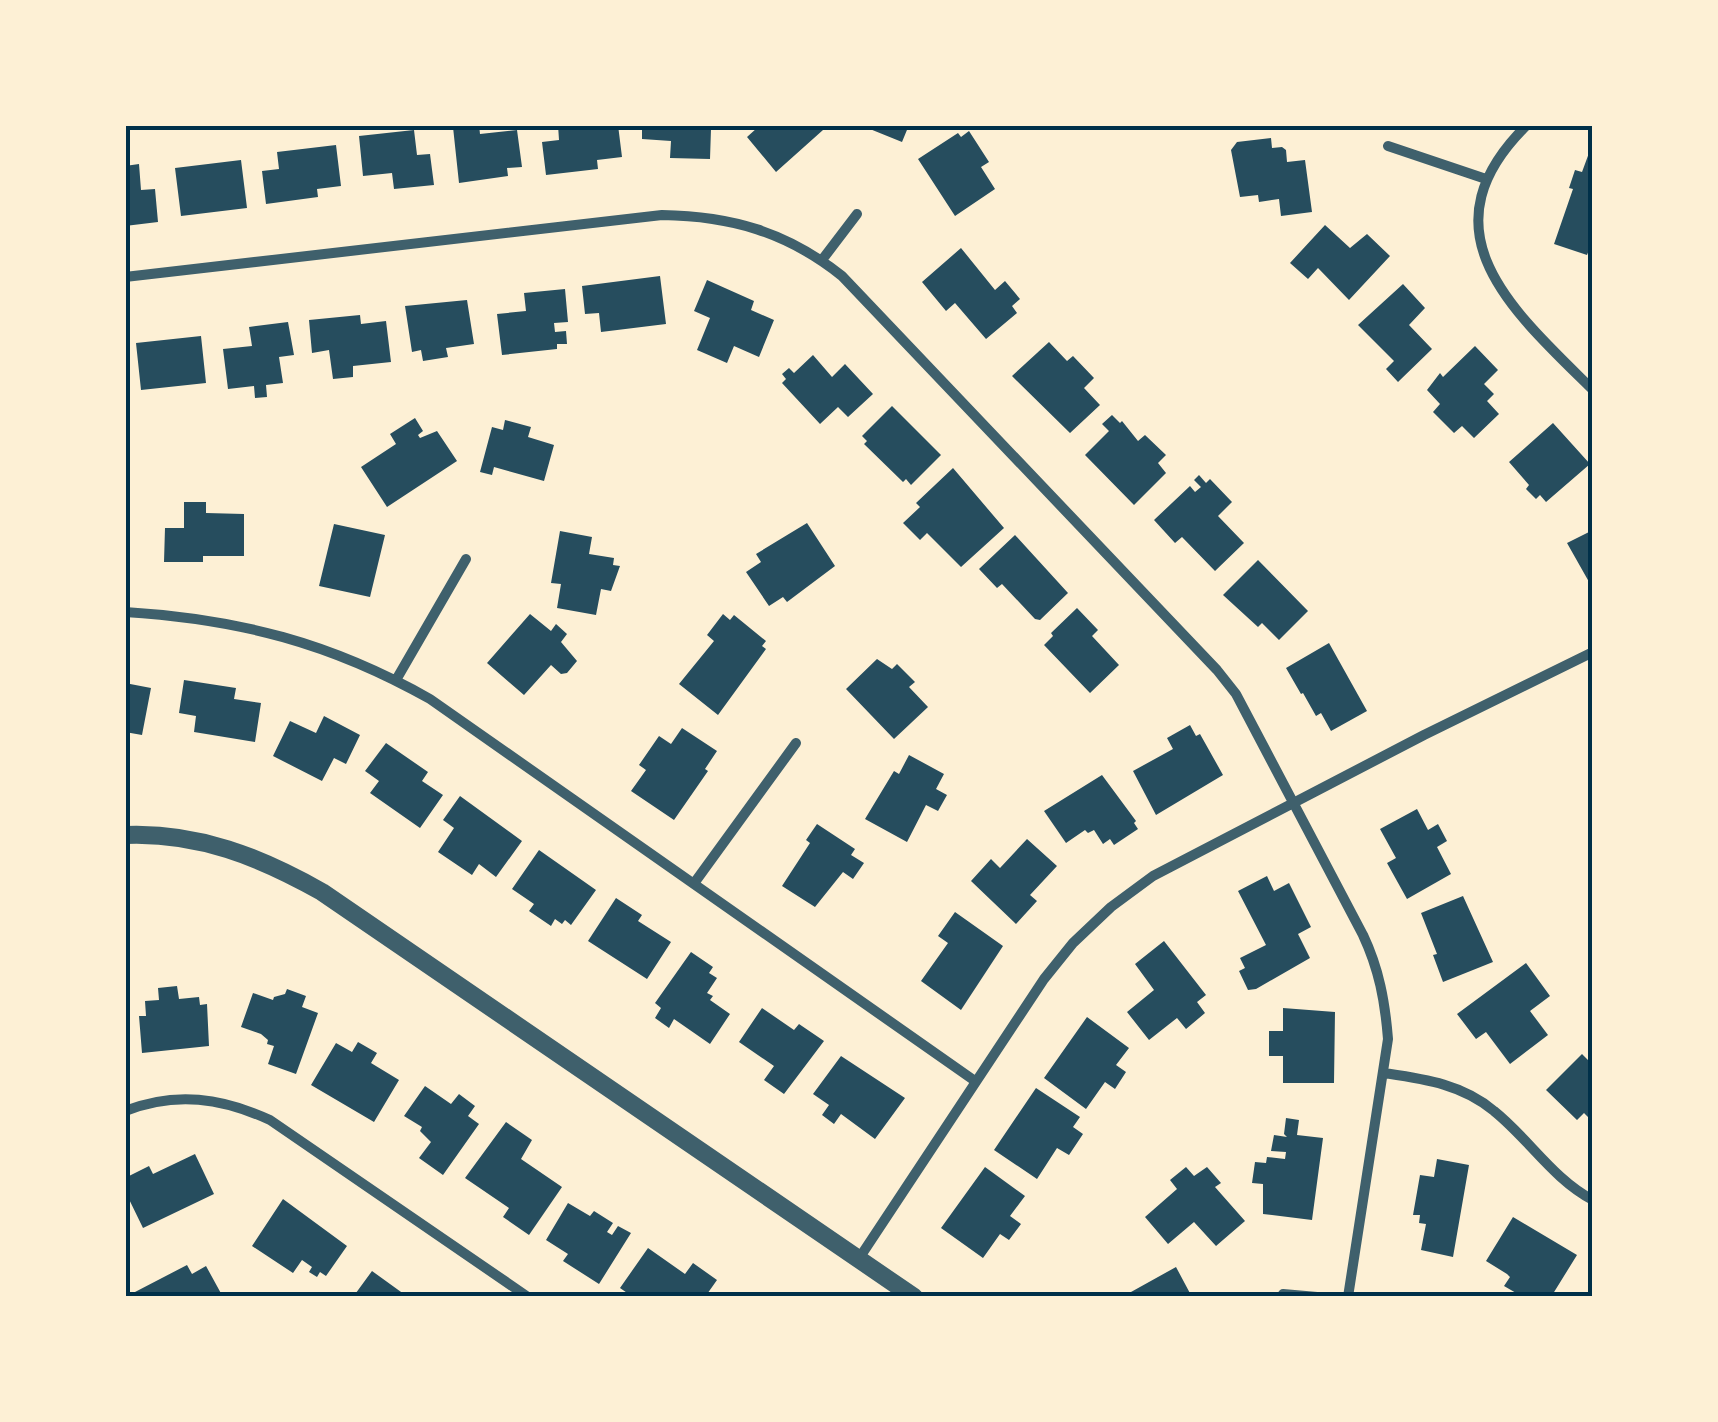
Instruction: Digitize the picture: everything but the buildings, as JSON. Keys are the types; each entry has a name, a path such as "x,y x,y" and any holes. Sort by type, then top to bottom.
{"street":[{"path":"1527,125 1506,146 1486,179 1479,207 1480,238 1501,292 1532,330 1593,390"},
{"path":"1388,146 1486,179"},
{"path":"822,260 858,214"},
{"path":"125,277 662,215 705,216 747,223 786,238 822,260 856,290 1236,694 1376,962 1386,1002 1388,1038 1348,1297"},
{"path":"396,680 466,559"},
{"path":"125,612 244,625 341,654 396,680 430,699 695,882 975,1081"},
{"path":"858,1260 1044,979 1073,943 1111,907 1154,876 1593,652"},
{"path":"695,882 796,743"},
{"path":"125,835 186,838 225,847 272,864 322,892 914,1297"},
{"path":"1384,1072 1446,1084 1472,1095 1494,1111 1562,1179 1593,1200"},
{"path":"125,1111 172,1098 205,1098 240,1106 270,1120 528,1297"},
{"path":"1283,1294 1317,1297"}]}
